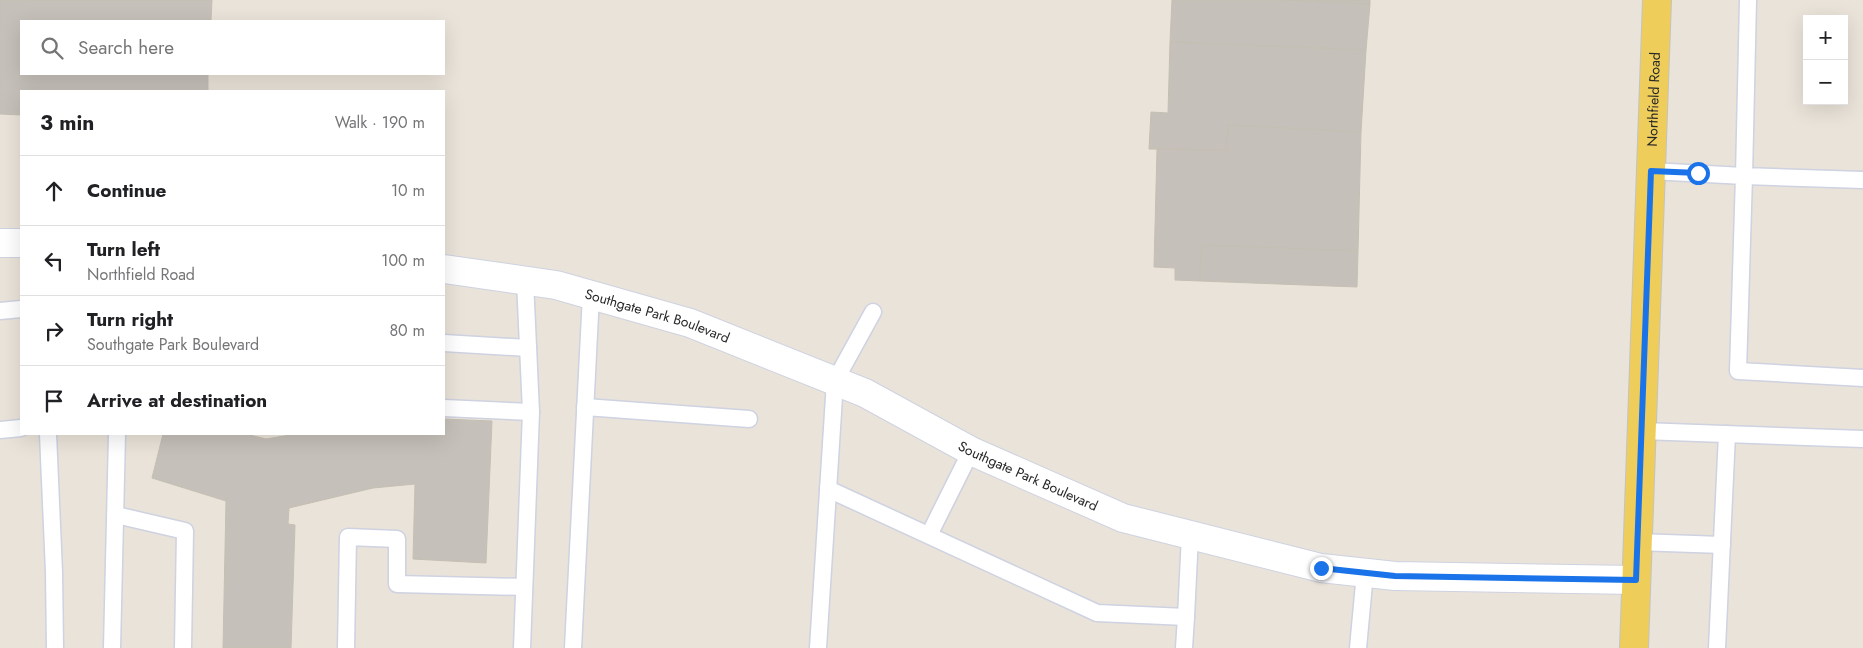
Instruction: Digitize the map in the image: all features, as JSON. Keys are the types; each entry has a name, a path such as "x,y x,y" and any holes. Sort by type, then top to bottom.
{"main road":[{"name":"Northfield Road","path":"1634,648 1657,0"}],"street":[{"path":"0,243 20,243"},
{"name":"Southgate Park Boulevard","path":"445,269 556,285 690,323 865,393 971,451 1123,518 1321,568 1395,576 1636,580"}],"lane":[{"path":"1748,0 1738,371 1863,378"},
{"path":"1651,171 1863,180"},
{"path":"522,643 531,412 525,281"},
{"path":"574,648 591,295"},
{"path":"0,311 20,309"},
{"path":"818,648 835,381 873,312"},
{"path":"445,343 528,348"},
{"path":"585,407 749,419"},
{"path":"445,408 531,412"},
{"path":"0,430 20,428"},
{"path":"1642,431 1863,438"},
{"path":"1717,648 1727,434"},
{"path":"48,435 55,648"},
{"path":"112,648 117,435"},
{"path":"929,536 971,451"},
{"path":"828,489 1097,613 1186,617"},
{"path":"116,515 185,530 183,648"},
{"path":"1184,648 1190,535"},
{"path":"346,648 348,537 396,539 397,584 524,587"},
{"path":"1637,542 1722,545"},
{"path":"1358,648 1364,573"}],"building":[{"path":"0,0 212,0 211,20 20,20 20,75 208,75 208,90 20,90 20,115 0,114"},
{"path":"1172,0 1285,0 1370,4 1366,50 1170,42"},
{"path":"1285,0 1370,0 1370,4"},
{"path":"1170,42 1366,50 1361,132 1228,125 1227,150 1149,149 1151,112 1168,113"},
{"path":"1228,125 1361,132 1358,251 1201,245 1200,281 1175,280 1175,268 1154,267 1157,149 1227,150"},
{"path":"1201,245 1358,251 1357,287 1200,281"},
{"path":"445,419 492,421 486,563 413,559 415,484 373,488 289,508 288,524 295,525 291,648 223,648 226,501 152,478 163,435 250,435 266,439 290,435 445,435"}],"route":[{"path":"1321,568 1395,576 1636,580 1651,171 1698,173"}]}
